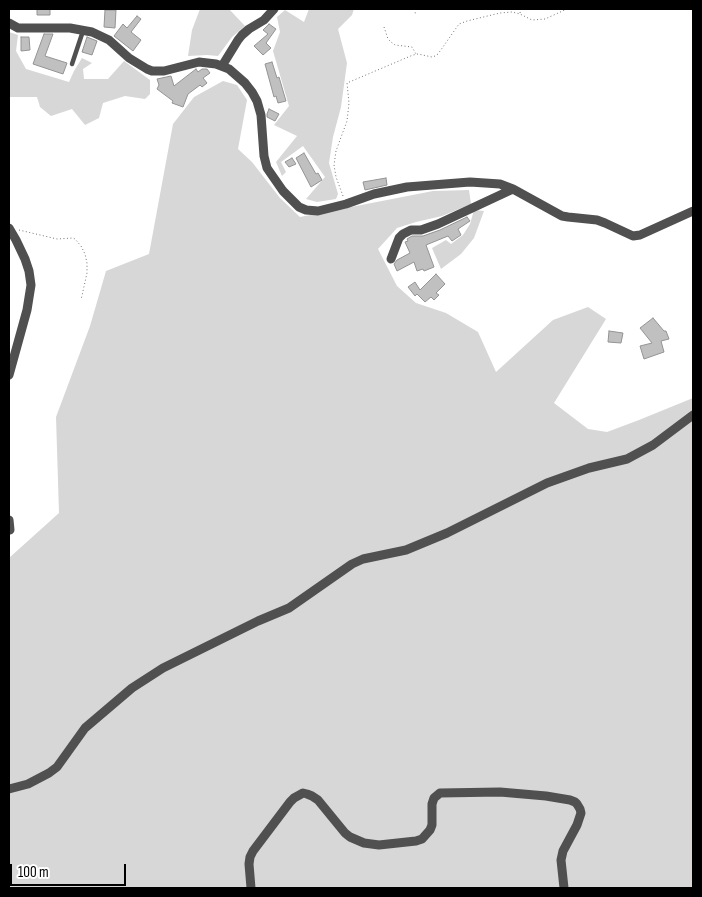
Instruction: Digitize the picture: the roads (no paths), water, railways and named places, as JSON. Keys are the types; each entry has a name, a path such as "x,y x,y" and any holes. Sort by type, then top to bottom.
{"street":[{"path":"222,66 242,35 264,20 274,9"},
{"path":"9,23 18,28 70,28 102,36 135,62 152,71 164,71 199,62 207,62 229,70 245,83 257,101 261,115 264,156 267,168 283,192 299,207 306,210 318,212 374,194 407,186 470,182 500,184 513,189 562,216 597,220 633,236 640,235 693,211"},
{"path":"391,259 399,238 403,234 411,230 421,230 438,224 513,189"},
{"path":"9,375 27,310 31,285 25,258 13,229"},
{"path":"9,789 28,784 57,767 85,728 132,688 172,664 258,621 289,608 352,564 363,559 406,550 447,534 547,483 589,468 628,459 653,445 693,415"},
{"path":"9,520 9,530"},
{"path":"251,888 249,864 253,851 290,802 302,794 307,794 318,800 350,838 378,845 422,839 432,825 432,804 434,798 440,793 500,792 546,796 570,800 577,804 581,814 563,851 561,860 564,888"}],"lane":[{"path":"72,64 83,30"}]}
